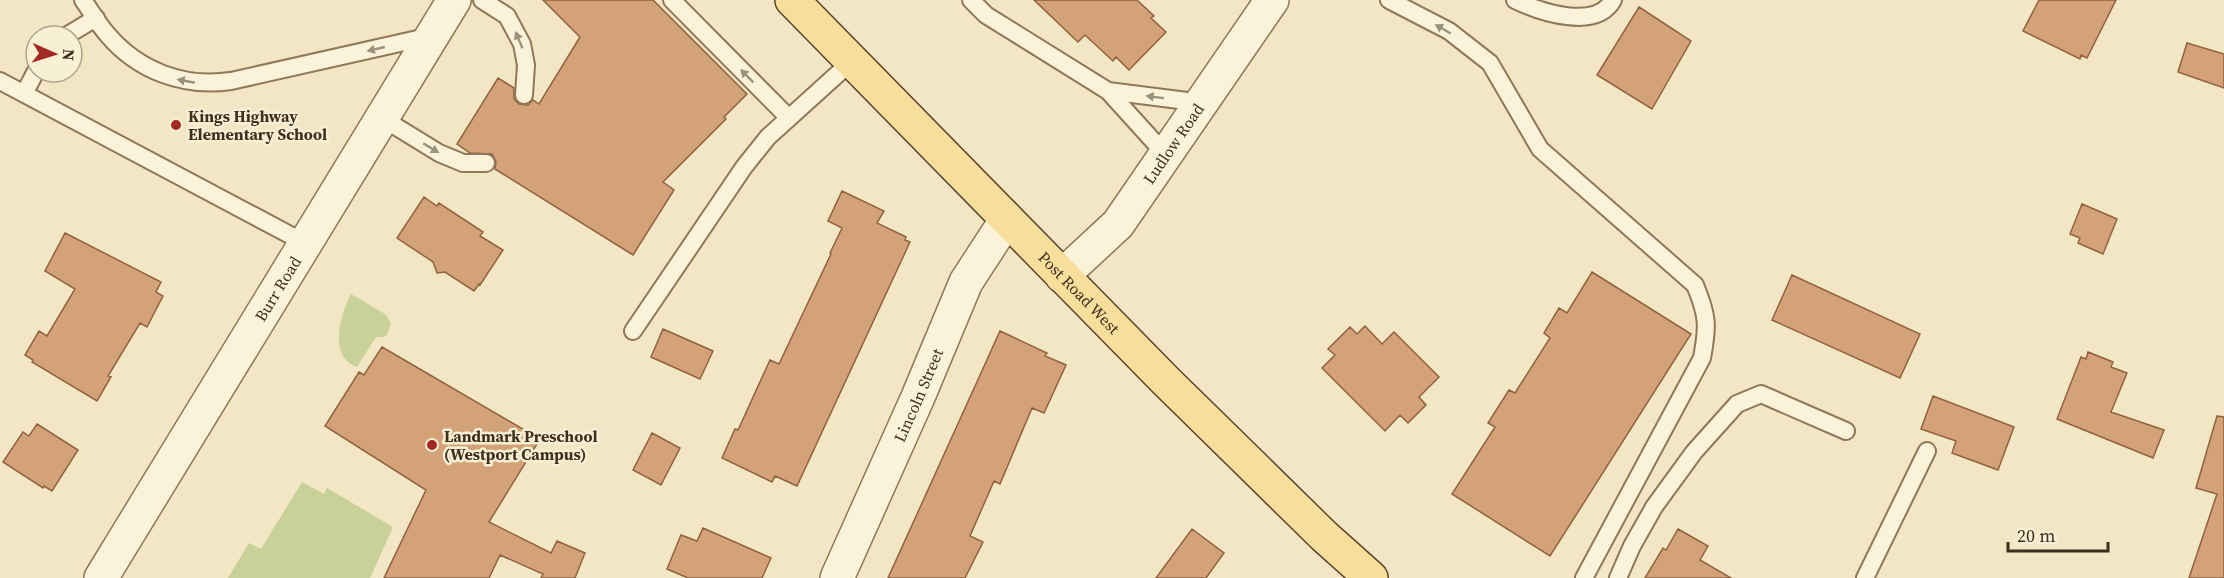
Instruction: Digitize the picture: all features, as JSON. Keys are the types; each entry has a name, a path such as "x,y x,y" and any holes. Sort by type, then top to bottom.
{"main road":[{"name":"Post Road West","path":"792,0 1273,488 1371,578"}],"street":[{"name":"Burr Road","path":"101,578 454,0"},
{"name":"Ludlow Road","path":"1062,276 1118,224 1272,0"},
{"name":"Lincoln Street","path":"837,578 966,282 1007,219"}],"lane":[{"path":"83,0 107,34 128,54 152,70 175,78 210,84 434,36"},
{"path":"482,0 507,16 522,44 526,65 524,94"},
{"path":"672,0 788,117"},
{"path":"971,0 986,15 1108,91 1166,155"},
{"path":"1389,0 1449,31 1490,63 1540,150 1695,285 1706,311 1707,334 1702,358 1584,578"},
{"path":"1515,0 1561,16 1589,18 1610,6 1613,0"},
{"path":"84,25 96,18"},
{"path":"633,331 744,167 768,137 852,61"},
{"path":"0,81 304,243"},
{"path":"24,94 29,84"},
{"path":"1108,91 1203,103"},
{"path":"382,118 439,153 464,163 486,163"},
{"path":"1618,578 1632,546 1654,507 1694,452 1737,404 1761,394 1846,431"},
{"path":"1865,578 1927,451"}],"green space":[{"path":"351,294 385,314 391,323 387,335 376,337 357,367 348,362 339,344 341,323"},
{"path":"302,482 324,494 327,488 393,527 370,578 228,578 249,543 261,549"}],"building":[{"path":"543,0 653,0 747,94 724,117 726,119 663,182 674,190 633,255 495,169 496,162 492,154 470,153 457,144 498,78 514,88 514,99 519,104 528,105 533,100 539,104 580,37"},
{"path":"1034,0 1137,0 1154,16 1151,18 1166,32 1129,70 1116,57 1113,61 1085,35 1078,42"},
{"path":"2039,0 2116,0 2087,58 2081,55 2080,59 2023,31"},
{"path":"1639,7 1691,41 1652,109 1597,75"},
{"path":"2187,43 2224,54 2224,88 2178,72"},
{"path":"842,191 884,211 877,223 906,237 905,240 910,242 797,486 775,476 772,482 722,458 735,429 738,430 770,360 779,364 831,254 842,228 828,221"},
{"path":"424,197 437,206 439,203 483,232 480,236 503,250 474,291 445,272 437,273 433,262 397,238"},
{"path":"2082,204 2117,219 2103,254 2078,243 2080,238 2070,234"},
{"path":"65,233 161,282 156,292 163,296 147,327 140,323 108,376 111,377 97,401 32,362 33,360 25,355 39,331 47,336 75,289 45,271"},
{"path":"1592,272 1691,334 1550,556 1452,494 1495,427 1488,423 1509,390 1515,393 1550,338 1544,333 1559,308 1567,313"},
{"path":"1792,275 1920,334 1900,378 1772,320"},
{"path":"1365,326 1382,344 1394,332 1439,377 1419,397 1426,405 1408,423 1400,415 1385,431 1322,368 1335,355 1328,349 1350,327 1357,334"},
{"path":"663,329 713,351 700,379 651,357"},
{"path":"1000,331 1047,353 1045,356 1066,365 1044,413 1032,408 1000,484 994,481 970,536 983,542 965,578 888,578"},
{"path":"382,347 540,439 489,522 551,553 557,541 585,553 575,578 541,578 543,574 500,555 489,578 384,578 426,490 325,426 359,372 364,375"},
{"path":"2088,352 2113,362 2111,367 2127,373 2111,412 2164,430 2153,458 2057,419 2081,357 2086,359"},
{"path":"1933,396 2014,427 1998,470 1952,453 1956,441 1921,429"},
{"path":"2217,416 2224,417 2224,578 2189,578 2217,494 2196,488"},
{"path":"37,424 78,450 52,491 44,486 43,488 3,462 23,432 29,436"},
{"path":"652,433 680,448 661,485 633,470"},
{"path":"703,528 771,558 762,578 688,578 667,569 681,535 697,541"},
{"path":"1192,529 1224,553 1206,578 1156,578"},
{"path":"1678,529 1708,546 1700,560 1731,578 1645,578 1663,548 1666,550"}],"place":[{"name":"Kings Highway Elementary School","path":"176,125"},
{"name":"Landmark Preschool (Westport Campus)","path":"432,445"}]}
